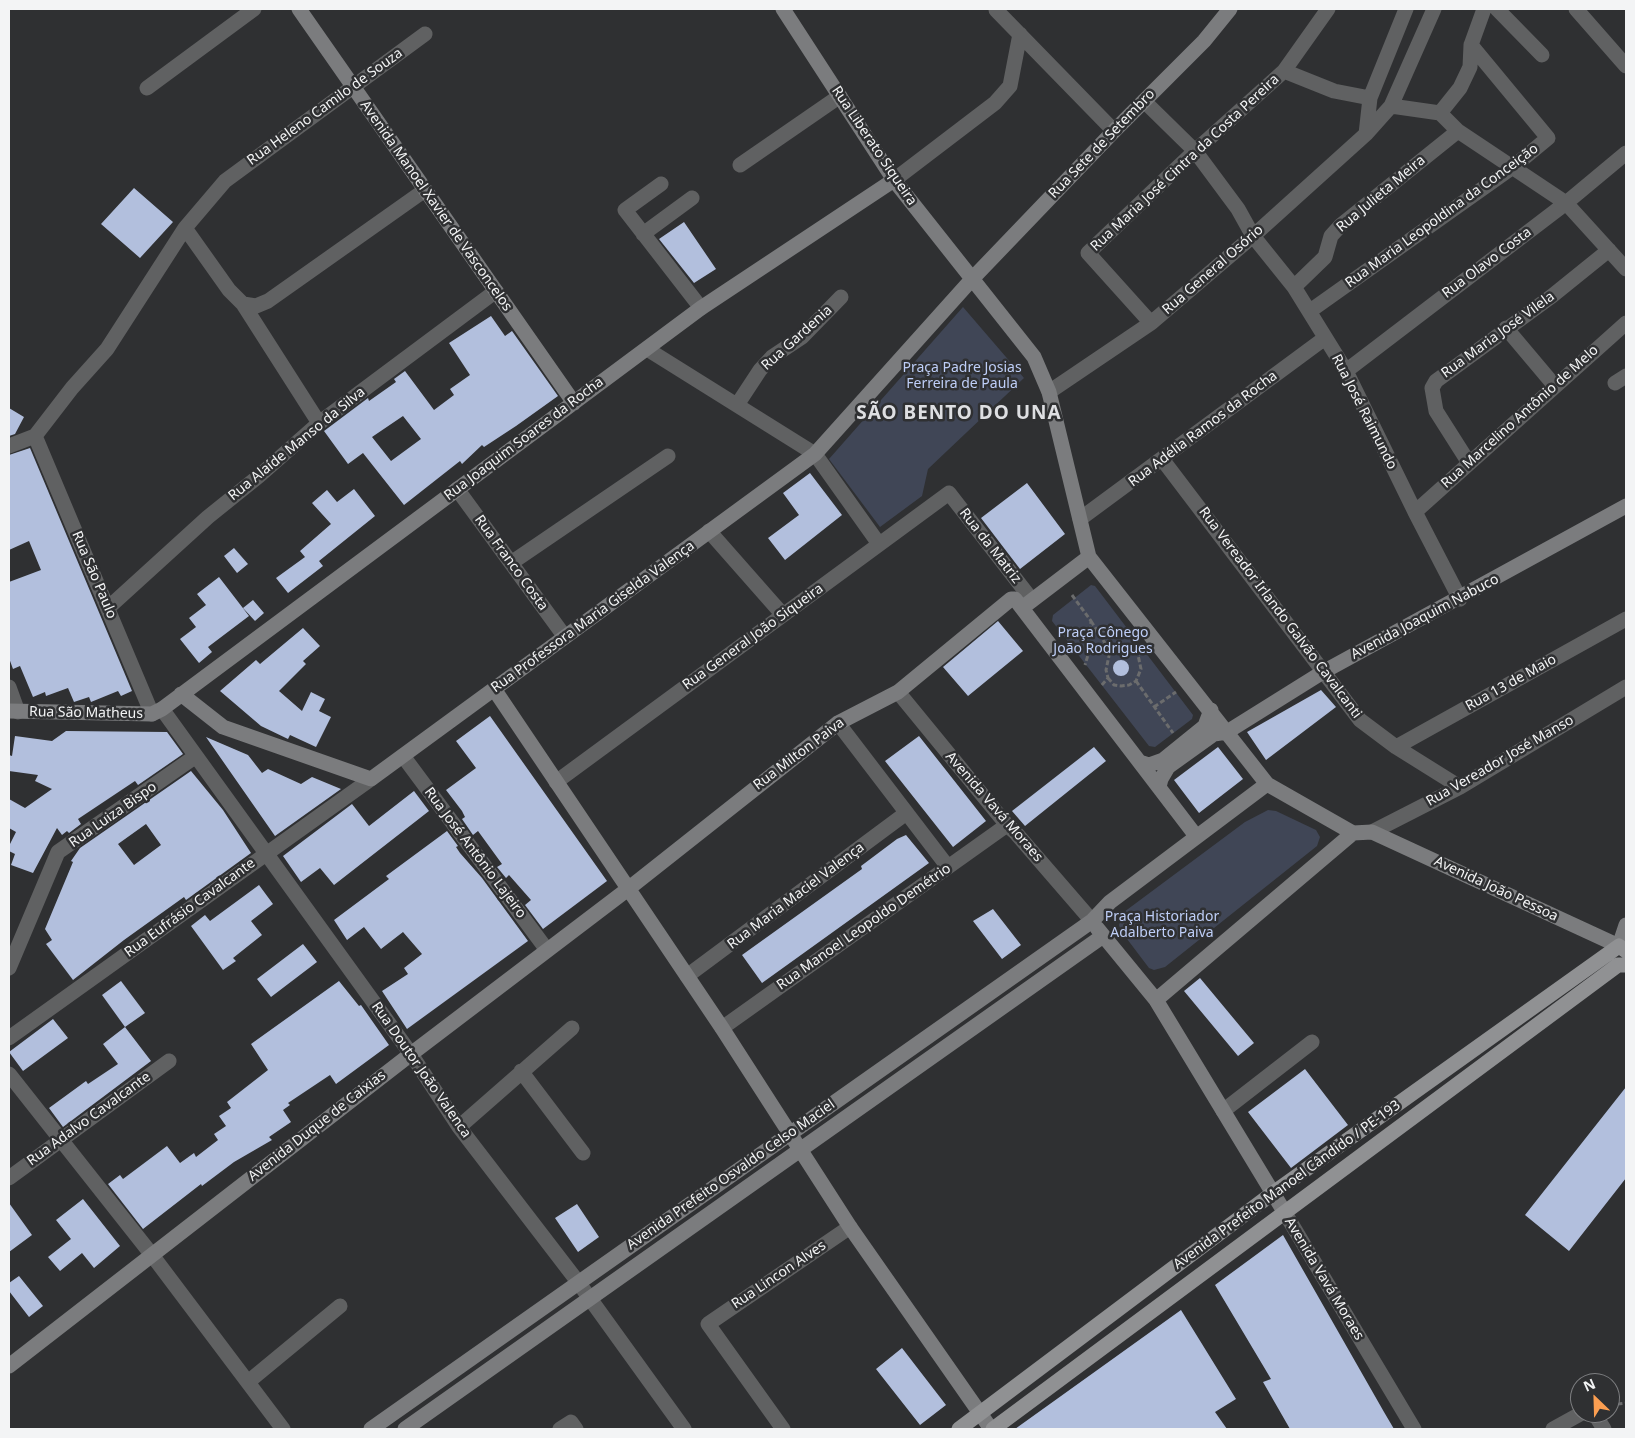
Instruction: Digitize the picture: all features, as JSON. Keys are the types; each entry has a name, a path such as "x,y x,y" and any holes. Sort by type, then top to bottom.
{"main road":[{"name":"Avenida Prefeito Manoel Cândido / PE-193","path":"959,1429 1273,1193 1623,949"},
{"name":"Avenida Prefeito Manoel Cândido / PE-193","path":"992,1429 1618,965 1626,965"}],"street":[{"path":"147,88 254,9"},
{"name":"Avenida Manoel Xavier de Vasconcelos","path":"299,9 574,403"},
{"name":"Rua Liberato Siqueira","path":"783,9 894,180 973,278"},
{"name":"Rua Sete de Setembro","path":"973,278 1204,40 1230,9"},
{"name":"Rua Maria José Cintra da Costa Pereira","path":"1151,323 1088,253 1195,151 1284,71 1328,9"},
{"path":"1366,134 1370,98 1406,9"},
{"name":"Rua General Osório","path":"1048,392 1151,323 1253,236 1366,134 1391,106 1434,9"},
{"path":"1440,113 1460,88 1470,67 1470,46 1484,9"},
{"path":"1497,9 1542,54"},
{"path":"1576,9 1626,66"},
{"path":"996,10 1114,131"},
{"name":"Rua Heleno Camilo de Souza","path":"35,436 72,388 107,349 185,228 224,180 425,34"},
{"path":"894,180 995,103 1010,86 1020,34"},
{"name":"Rua Maria Leopoldina da Conceição","path":"1310,311 1513,167 1548,138 1470,46"},
{"name":"Rua Maria José Cintra da Costa Pereira","path":"1284,71 1334,91 1370,98"},
{"path":"740,165 840,96"},
{"name":"Rua José Raimundo","path":"1144,101 1195,151 1238,209 1253,236 1294,287 1310,311 1346,371 1414,512 1460,599"},
{"path":"1391,106 1440,113 1458,130 1566,203 1626,269"},
{"name":"Rua Julieta Meira","path":"1294,287 1325,257 1331,236 1341,225 1458,130"},
{"name":"Rua Olavo Costa","path":"1346,371 1566,203 1626,153"},
{"name":"Rua Joaquim Soares da Rocha","path":"157,711 701,308 894,180"},
{"path":"661,184 624,210 701,308"},
{"path":"242,304 256,306 268,301 425,190"},
{"path":"643,234 692,198"},
{"path":"185,228 228,290 242,304 319,423"},
{"name":"Rua Maria José Vilela","path":"1469,463 1436,411 1432,388 1436,381 1609,250"},
{"path":"815,454 973,278 1034,357 1048,392 1089,557 1211,710 1267,784 1352,833 1372,832"},
{"name":"Rua Alaíde Manso da Silva","path":"108,608 208,517 259,476 319,423 496,291"},
{"name":"Rua Gardenia","path":"737,405 760,370 772,357 802,337 841,297"},
{"name":"Rua Marcelino Antônio de Melo","path":"1414,512 1554,385 1626,323"},
{"path":"1506,328 1554,385"},
{"name":"Rua Adélia Ramos da Rocha","path":"1080,519 1325,338"},
{"path":"647,349 815,454 879,544"},
{"path":"9,446 35,436"},
{"name":"Rua São Paulo","path":"35,436 108,608 157,711"},
{"name":"Rua Professora Maria Giselda Valença","path":"371,779 815,454"},
{"path":"511,563 668,456"},
{"name":"Rua Vereador Irlando Galvão Cavalcanti","path":"1162,460 1204,512 1322,672 1360,720 1396,746 1460,787"},
{"name":"Rua Franco Costa","path":"457,489 565,637"},
{"name":"Rua General João Siqueira","path":"556,782 949,493"},
{"name":"Rua da Matriz","path":"949,493 1027,604"},
{"name":"Avenida Joaquim Nabuco","path":"1227,732 1322,672 1460,599 1626,506"},
{"path":"710,531 783,615"},
{"path":"1089,557 1027,604 1140,762 1196,836"},
{"name":"Rua Milton Paiva","path":"628,889 838,723 898,692 1011,600 1015,599 1027,604"},
{"name":"Rua 13 de Maio","path":"1396,746 1626,619"},
{"path":"9,687 13,712"},
{"name":"Rua Vereador José Manso","path":"1372,832 1460,787 1626,687"},
{"path":"494,689 722,1028 850,1227 992,1429"},
{"name":"Avenida Vavá Moraes","path":"898,692 1007,825 1092,921"},
{"path":"181,694 223,727 371,779"},
{"path":"1140,762 1148,765 1163,760 1205,726 1211,710"},
{"name":"Rua São Matheus","path":"13,712 157,711"},
{"name":"Rua Doutor João Valenca","path":"157,711 196,756 411,1054 459,1127 578,1282 684,1429"},
{"path":"838,723 905,814 948,867"},
{"path":"1159,787 1168,767 1214,734 1227,732"},
{"name":"Rua Luiza Bispo","path":"9,968 58,852 196,756"},
{"name":"Rua José Antônio Lajeiro","path":"402,756 547,950"},
{"name":"Rua Eufrásio Cavalcante","path":"9,1038 371,779"},
{"path":"1267,784 1110,902 1092,921 1156,1000 1352,833"},
{"name":"Rua Maria Maciel Valença","path":"686,976 905,814"},
{"name":"Rua Manoel Leopoldo Demétrio","path":"722,1028 1007,825"},
{"name":"Avenida João Pessoa","path":"1372,832 1623,949"},
{"name":"Avenida Duque de Caixias","path":"9,1366 411,1054 628,889"},
{"name":"Avenida Prefeito Osvaldo Celso Maciel","path":"371,1429 1092,921"},
{"path":"1623,949 1626,925"},
{"name":"Avenida Prefeito Osvaldo Celso Maciel","path":"404,1429 1103,936"},
{"name":"Avenida Vavá Moraes","path":"1156,1000 1414,1429"},
{"path":"459,1127 572,1028"},
{"path":"1223,1111 1312,1042"},
{"name":"Rua Adalvo Cavalcante","path":"9,1178 169,1061"},
{"path":"521,1071 583,1153"},
{"path":"9,1074 152,1255 282,1429"},
{"name":"Rua Lincon Alves","path":"784,1429 708,1324 850,1227"},
{"path":"248,1382 340,1306"},
{"path":"1553,1429 1570,1420"},
{"path":"560,1429 571,1422 576,1429"}],"path":[{"path":"1072,595 1110,651 1106,670 1108,678 1114,685 1129,686 1136,681 1141,669 1138,655 1131,650 1110,651"},
{"path":"1091,621 1104,630"},
{"path":"1084,668 1088,660 1091,621"},
{"path":"1089,638 1096,630 1137,635"},
{"path":"1138,655 1143,652"},
{"path":"1099,688 1108,678"},
{"path":"1136,681 1176,736"},
{"path":"1154,707 1178,690"}],"green space":[{"name":"Praça Padre Josias Ferreira de Paula","path":"963,307 1024,378 928,469 922,496 880,527 829,459"},
{"name":"Praça Cônego João Rodrigues","path":"1091,585 1095,586 1193,715 1192,719 1155,747 1149,746 1052,621 1053,615"},
{"name":"Praça Historiador Adalberto Paiva","path":"1268,810 1276,811 1316,830 1320,837 1317,846 1165,967 1154,970 1149,968 1121,931 1119,925 1124,912 1245,822"}],"building":[{"path":"134,188 173,222 140,258 101,224"},
{"path":"684,222 716,269 694,283 659,239"},
{"path":"491,316 505,336 512,331 558,396 484,447 482,445 462,464 460,461 404,505 363,453 348,464 324,431 368,398 369,401 396,382 394,379 405,371 434,410 454,395 450,389 470,375 449,343","holes":["403,416 421,439 391,461 372,437"]},
{"path":"9,408 24,417 15,434 9,436"},
{"path":"30,448 132,691 121,696 118,691 91,702 89,697 74,702 68,688 46,696 45,692 33,697 20,666 13,669 9,658 9,582 41,570 29,541 9,550 9,455"},
{"path":"810,473 842,515 785,560 768,538 799,515 783,493"},
{"path":"1027,483 1065,534 1020,569 981,518"},
{"path":"354,489 375,516 319,561 323,566 288,593 276,578 305,557 300,551 331,524 312,503 327,490 337,502"},
{"path":"234,548 248,564 237,573 224,556"},
{"path":"219,577 249,616 208,647 212,652 199,663 180,639 196,627 189,618 206,605 197,594"},
{"path":"253,600 264,613 255,621 243,608"},
{"path":"998,621 1023,651 968,696 943,667"},
{"path":"303,628 320,646 303,661 306,664 279,691 302,711 311,692 325,699 319,711 331,717 316,747 290,735 288,739 261,726 220,691 256,660 260,664"},
{"path":"1121,660 1127,662 1129,668 1127,674 1121,676 1115,674 1113,668 1115,662"},
{"path":"1321,690 1336,707 1266,760 1247,732"},
{"path":"490,716 607,881 543,929 525,905 531,900 509,875 506,878 497,867 502,864 478,831 473,835 462,819 465,817 462,811 446,790 476,768 456,741"},
{"path":"66,731 167,732 183,754 138,785 135,781 78,819 81,824 69,833 67,831 62,835 57,828 33,873 11,865 15,854 9,851 9,846 16,832 9,828 9,799 25,808 52,789 35,781 38,775 9,771 9,755 12,756 15,736 52,741"},
{"path":"919,736 986,821 953,847 885,761"},
{"path":"206,737 248,755 262,773 268,769 301,784 312,777 341,789 275,836"},
{"path":"1094,747 1106,761 1025,826 1012,811"},
{"path":"1218,747 1243,779 1199,813 1174,780"},
{"path":"191,771 223,810 251,853 186,900 184,897 73,980 46,944 52,940 45,929 73,862 71,861 80,848","holes":["146,824 161,845 134,865 118,844"]},
{"path":"414,791 429,811 334,885 320,868 301,882 283,856 352,804 369,826"},
{"path":"447,831 458,846 456,847 460,853 482,878 528,941 407,1029 382,991 408,974 404,968 422,954 403,932 381,949 364,927 347,940 334,920 389,879 386,876"},
{"path":"906,835 929,863 762,983 742,955 862,869 861,866 897,839"},
{"path":"259,885 273,904 251,921 262,935 233,958 236,961 223,970 191,926 205,915 210,921"},
{"path":"993,909 1021,945 1002,959 973,921"},
{"path":"303,944 317,962 271,997 257,979"},
{"path":"1200,978 1254,1043 1238,1056 1184,991"},
{"path":"121,981 145,1013 125,1027 102,995"},
{"path":"339,981 359,1006 361,1005 389,1045 336,1084 330,1075 288,1103 290,1105 283,1110 291,1122 269,1137 272,1140 234,1162 202,1186 201,1184 143,1229 108,1184 120,1175 123,1179 167,1146 180,1163 194,1153 196,1157 218,1140 214,1134 226,1126 219,1116 231,1108 227,1102 268,1070 251,1044"},
{"path":"53,1019 68,1038 23,1071 9,1052"},
{"path":"125,1027 151,1061 63,1127 49,1108 86,1081 88,1084 118,1064 103,1044"},
{"path":"1305,1069 1348,1125 1291,1168 1248,1112"},
{"path":"1626,1087 1626,1178 1569,1251 1525,1215"},
{"path":"83,1199 120,1246 94,1268 82,1253 60,1271 48,1257 71,1239 56,1220"},
{"path":"9,1203 32,1235 9,1252"},
{"path":"577,1204 599,1237 578,1252 555,1218"},
{"path":"1283,1235 1394,1429 1290,1429 1263,1382 1271,1379 1215,1285"},
{"path":"19,1276 43,1306 29,1317 9,1291 9,1283"},
{"path":"1181,1310 1236,1399 1215,1412 1227,1429 1015,1429"},
{"path":"902,1348 946,1405 920,1425 876,1369"}],"district":[{"name":"SÃO BENTO DO UNA","path":"959,414"}]}
